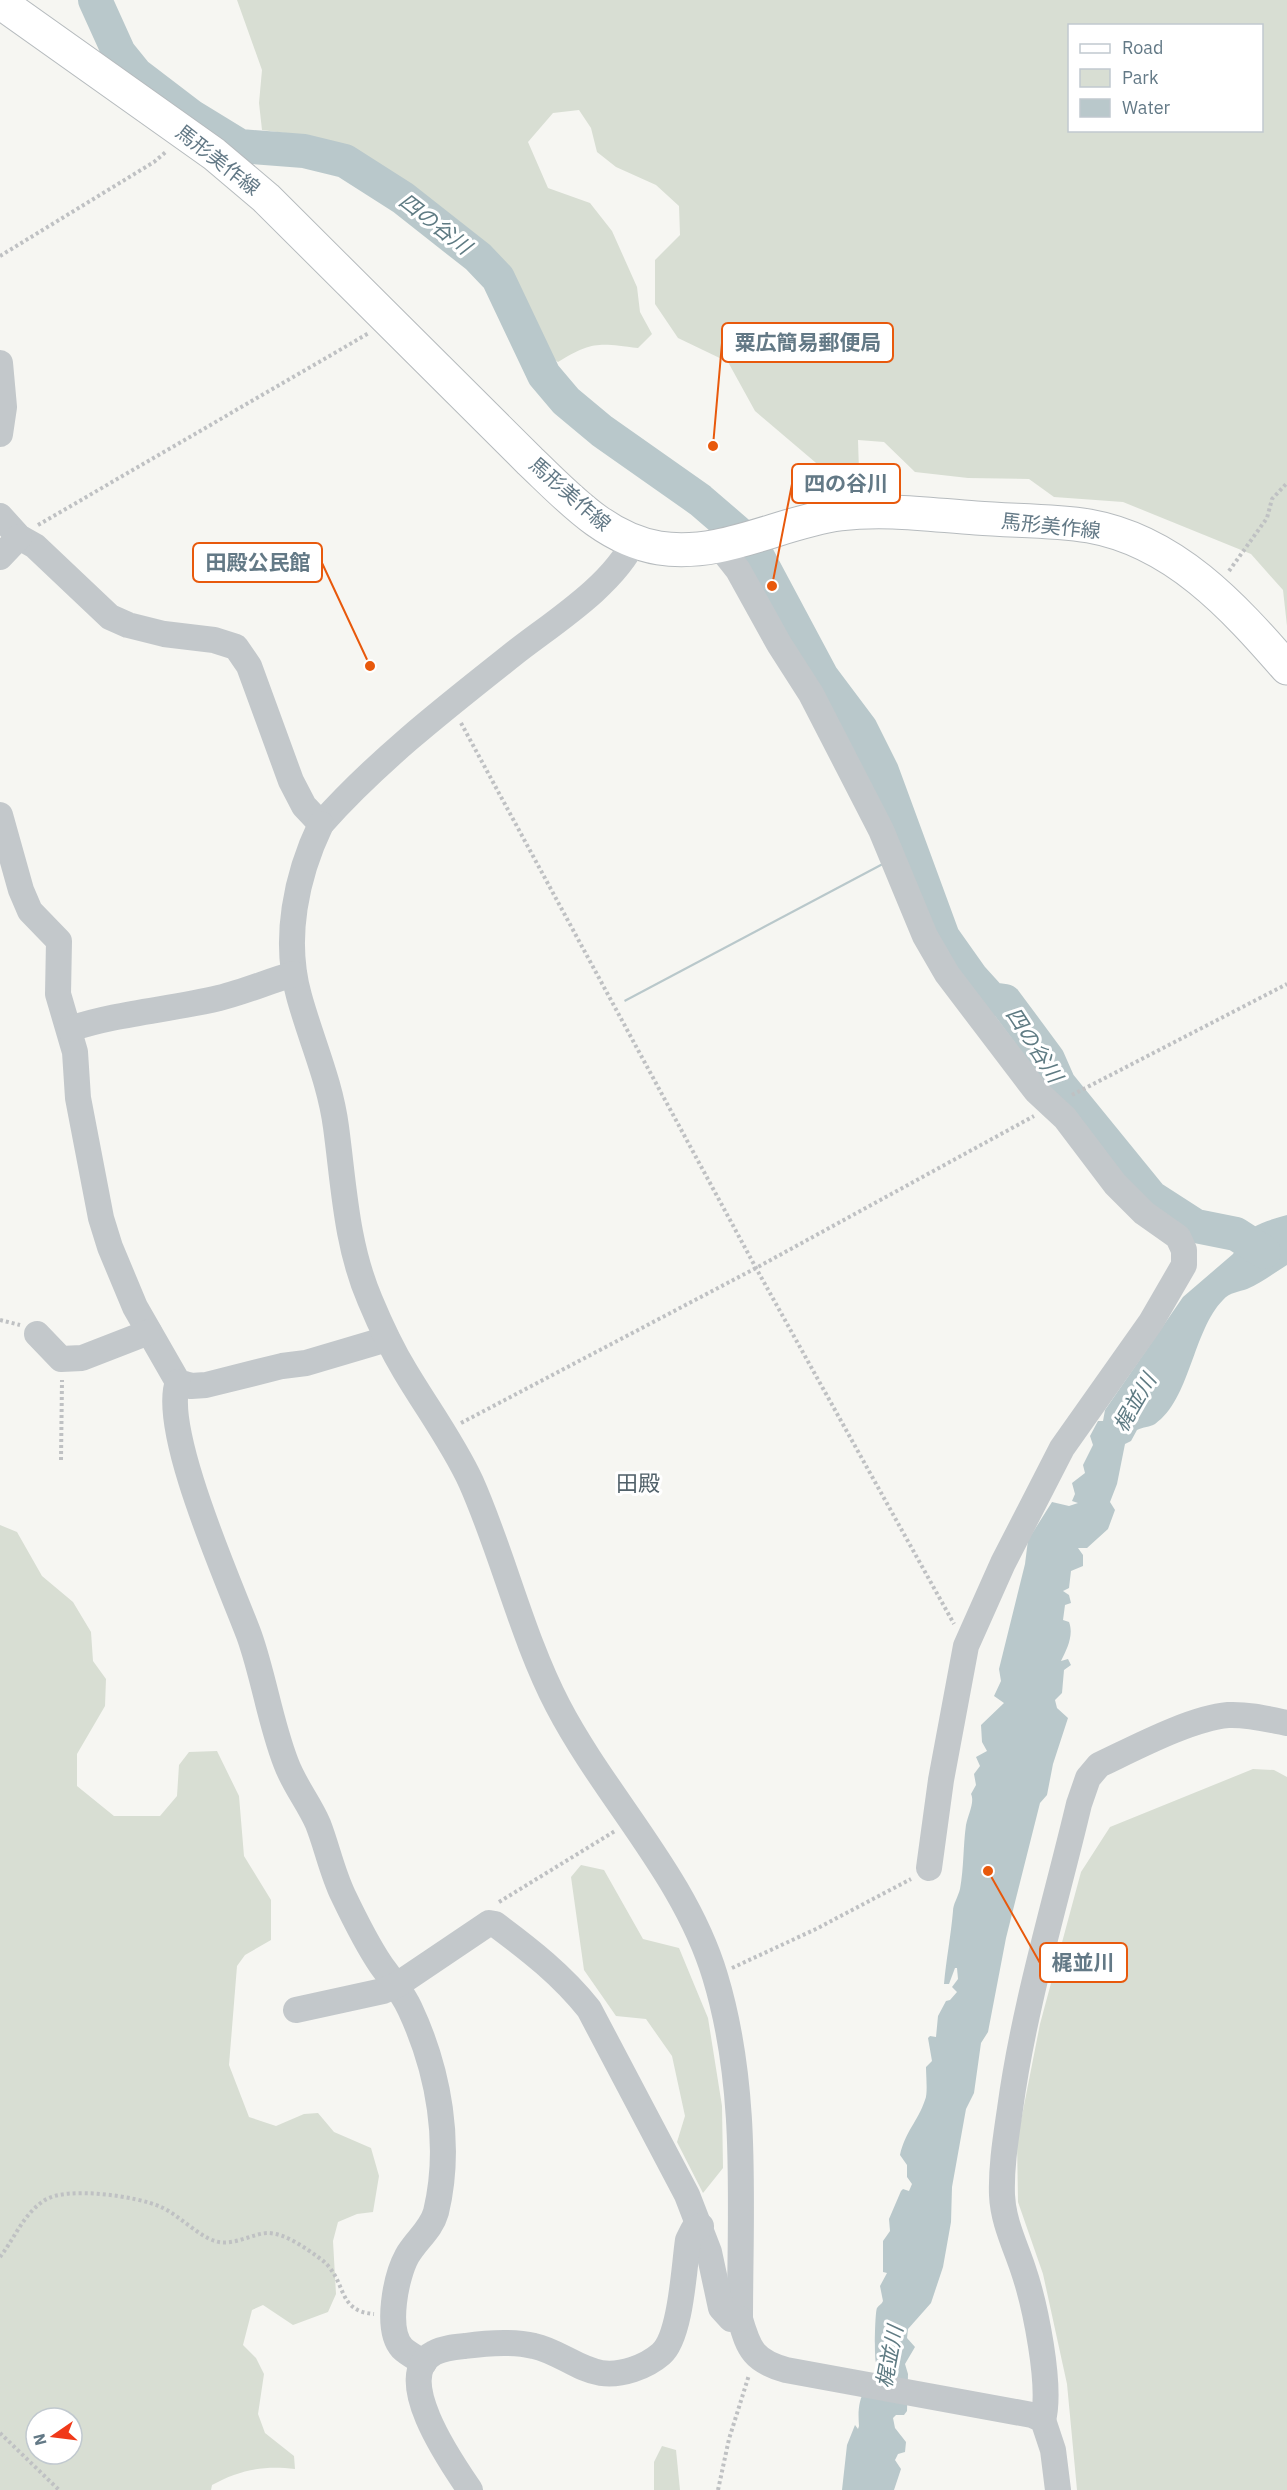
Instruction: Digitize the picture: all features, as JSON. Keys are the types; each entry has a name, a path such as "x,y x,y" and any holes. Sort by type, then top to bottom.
{"main road":[{"name":"馬形美作線","path":"0,2 184,132 266,198 387,321 573,502 608,530 634,541 661,548 723,545 841,514 886,512 1088,526 1128,536 1167,555 1214,590 1287,668"}],"street":[{"path":"0,363 4,407 0,434"},
{"path":"0,516 19,537 34,546 110,617 128,625 164,634 214,640 236,647 249,666 291,781 304,806 321,824"},
{"path":"0,557 19,537"},
{"path":"634,541 626,558 594,590 447,706 352,789 321,824 305,858 297,893 292,945 294,974 325,1076 334,1115 341,1190 352,1244 367,1294 387,1339 469,1478 556,1702 578,1743 680,1895 714,1973 732,2043 741,2114 740,2319 745,2338 756,2358 766,2365 786,2370 1032,2415 1043,2420 1048,2429 1058,2490"},
{"path":"723,545 817,705 881,830 926,936 947,974 1036,1091 1065,1118 1115,1184 1144,1213 1178,1237 1184,1250 1184,1265 1151,1322 1062,1448 1003,1563 966,1646 940,1780 929,1868"},
{"path":"0,815 21,890 30,911 59,941 58,994 70,1029 77,1068 78,1098 101,1218 135,1307 178,1382 174,1401 186,1462 209,1532 250,1637 285,1763 316,1820 341,1891 358,1925 397,1985 419,2031 439,2103 444,2138 436,2211 431,2224 407,2257 400,2274 393,2313 398,2342 403,2350 424,2362"},
{"path":"70,1029 120,1015 161,1011 222,998 294,974"},
{"path":"37,1334 61,1359 82,1358 149,1332"},
{"path":"178,1382 191,1386 206,1385 306,1363 387,1339"},
{"path":"1043,2420 1046,2409 1043,2368 1033,2303 1010,2234 1002,2197 1002,2166 1015,2073 1078,1804 1088,1778 1099,1765 1208,1719 1228,1715 1287,1723"},
{"path":"296,2010 383,1991 397,1985 489,1923 534,1952 570,1985 589,2009 700,2226 721,2308 731,2319 740,2319"},
{"path":"470,2490 434,2432 424,2408 419,2375 424,2362 433,2354 453,2347 509,2344 533,2345 579,2366 602,2373 616,2373 647,2364 669,2344 688,2240 693,2230 700,2226"}],"path":[{"path":"0,256 154,162 184,132"},
{"path":"19,537 387,321"},
{"path":"1214,590 1268,518 1272,499 1287,483"},
{"path":"447,706 461,724 756,1268 966,1646"},
{"path":"1087,1087 1287,984"},
{"path":"443,1433 756,1268 1052,1106"},
{"path":"61,1359 61,1460"},
{"path":"498,1903 630,1820"},
{"path":"714,1973 731,1969 816,1929 929,1868"},
{"path":"0,2258 24,2219 45,2200 64,2193 124,2197 161,2206 216,2242 246,2240 268,2233 297,2242 322,2259 339,2280 349,2306 358,2313 393,2313"},
{"path":"718,2490 729,2439 756,2358"},
{"path":"0,2433 59,2490"}],"green space":[{"path":"237,0 1287,0 1287,626 1283,590 1251,554 1123,502 1054,497 1029,479 968,478 915,472 884,442 858,440 859,471 822,468 755,411 728,362 678,338 655,304 655,260 680,235 679,206 656,185 616,167 597,152 591,128 579,110 553,113 528,142 548,188 590,203 612,231 637,287 640,312 652,334 638,348 596,345 579,350 558,362 539,349 517,296 490,260 364,161 308,136 262,130 259,103 262,70"},
{"path":"0,1525 17,1532 42,1576 73,1602 91,1632 93,1661 106,1679 105,1706 77,1754 77,1786 114,1816 160,1816 177,1796 179,1765 189,1752 217,1751 239,1796 244,1856 271,1900 271,1940 245,1955 237,1966 229,2065 249,2117 276,2126 304,2114 318,2113 334,2132 371,2148 379,2176 373,2212 357,2214 338,2222 333,2241 336,2294 328,2312 293,2325 263,2305 252,2310 243,2345 256,2358 264,2374 258,2414 265,2433 294,2456 295,2469 262,2468 242,2472 212,2485 211,2490 0,2490"},
{"path":"1253,1769 1274,1770 1287,1777 1287,2490 1077,2490 1067,2384 1043,2274 1018,2202 1017,2141 1040,2024 1081,1872 1110,1827"},
{"path":"581,1865 604,1870 643,1939 679,1948 708,2018 722,2106 723,2168 703,2193 677,2142 685,2116 672,2056 646,2019 616,2016 584,1970 571,1877"},
{"path":"662,2446 676,2450 680,2490 654,2490 654,2462"}],"water":[{"path":"886,861 887,863 625,1002 624,1000"},
{"path":"1287,1215 1287,1265 1252,1287 1229,1295 1213,1313 1184,1382 1167,1413 1155,1424 1137,1430 1131,1441 1125,1444 1117,1484 1110,1502 1115,1510 1108,1529 1087,1548 1078,1548 1083,1555 1083,1566 1071,1571 1069,1588 1063,1591 1069,1595 1071,1603 1065,1605 1063,1620 1069,1622 1071,1632 1061,1661 1068,1659 1071,1665 1064,1670 1062,1693 1055,1700 1057,1708 1068,1718 1053,1764 1047,1795 1040,1803 1006,1938 988,2032 981,2043 974,2093 966,2109 952,2187 951,2222 943,2267 931,2303 908,2329 907,2338 915,2347 905,2364 908,2374 907,2411 904,2415 896,2415 893,2418 895,2428 906,2442 905,2452 898,2454 895,2460 901,2469 894,2490 842,2490 847,2445 855,2425 858,2429 859,2426 861,2397 882,2370 876,2362 875,2344 876,2311 883,2301 880,2286 887,2273 883,2272 883,2241 890,2231 889,2219 901,2191 903,2189 909,2191 912,2184 907,2177 907,2165 900,2155 926,2097 926,2067 932,2061 928,2038 936,2037 938,2016 946,2001 957,1992 952,1987 958,1979 957,1968 949,1984 944,1984 953,1908 960,1889 966,1825 972,1805 971,1794 976,1785 974,1774 980,1766 976,1757 987,1751 982,1742 981,1725 1004,1703 994,1696 1001,1681 999,1669 1025,1564 1028,1540 1052,1502 1069,1506 1078,1503 1072,1501 1075,1494 1072,1483 1085,1473 1083,1465 1093,1445 1090,1436 1098,1421 1103,1421 1105,1410 1183,1297 1233,1254 1236,1249 1234,1242 1240,1236 1258,1225"}],"waterway":[{"name":"四の谷川","path":"95,0 119,53 136,74 191,116 240,146 304,151 345,161 403,198 478,257 498,278 544,375 566,401 602,431 700,500 751,544 822,677 861,729 882,771 943,937 972,978 991,999 1005,1001 1048,1059 1059,1084 1151,1197 1196,1226 1236,1234 1264,1252"}],"place":[{"name":"粟広簡易郵便局","path":"713,446"},
{"name":"四の谷川","path":"772,586"},
{"name":"田殿公民館","path":"370,666"},
{"name":"梶並川","path":"988,1871"}],"district":[{"name":"田殿","path":"638,1483"}]}
